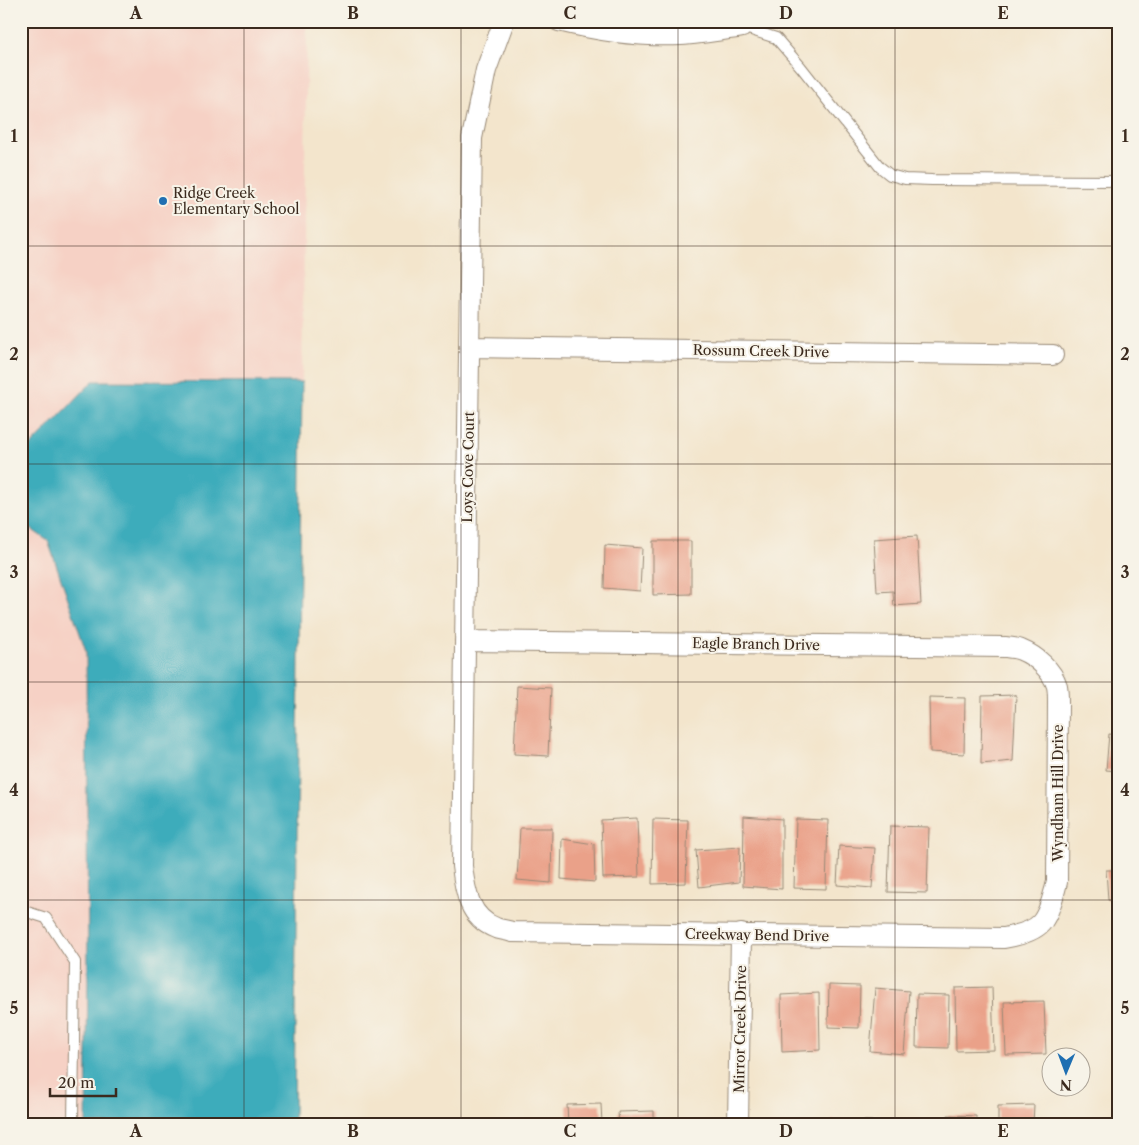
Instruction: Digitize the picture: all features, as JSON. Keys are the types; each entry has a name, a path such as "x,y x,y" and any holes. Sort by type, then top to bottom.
{"street":[{"name":"Loys Cove Court","path":"476,914 468,900 462,866 472,138 486,70 504,21"},
{"path":"559,21 584,28 648,36 683,35 742,27"},
{"name":"Rossum Creek Drive","path":"470,347 1053,355"},
{"name":"Eagle Branch Drive","path":"465,641 1006,647 1020,649 1043,664"},
{"name":"Wyndham Hill Drive","path":"1040,924 1054,898 1057,882 1057,686 1052,675 1043,664"},
{"name":"Creekway Bend Drive","path":"476,914 495,928 512,932 1004,938 1017,936 1040,924"},
{"name":"Mirror Creek Drive","path":"738,1124 741,934"}],"lane":[{"path":"742,27 776,38 880,167 890,175 905,179 932,180 1118,181"},
{"path":"21,910 46,918 75,962 73,1124"}],"shaded area":[{"name":"Ridge Creek Elementary School","path":"21,21 307,21 302,382 93,381 21,456"},
{"path":"21,522 48,541 86,651 88,973 86,1124 21,1124"}],"water":[{"path":"93,381 302,382 294,1124 86,1124 88,973 86,651 48,541 21,522 21,456"}],"building":[{"path":"917,536 921,604 894,606 893,591 877,592 874,539"},
{"path":"653,541 691,541 691,594 653,595"},
{"path":"605,545 642,548 640,591 604,588"},
{"path":"517,686 551,688 548,756 514,754"},
{"path":"1116,686 1118,686 1118,719 1113,718"},
{"path":"1016,695 1013,761 981,764 982,696"},
{"path":"929,697 965,698 964,754 930,752"},
{"path":"1109,734 1118,735 1118,771 1106,770"},
{"path":"744,816 782,819 782,889 743,886"},
{"path":"637,818 639,877 603,878 601,820"},
{"path":"653,819 688,820 686,883 652,884"},
{"path":"796,819 828,820 826,889 794,888"},
{"path":"890,826 929,827 927,893 888,892"},
{"path":"520,828 552,828 551,883 517,880"},
{"path":"562,839 594,844 595,882 561,879"},
{"path":"839,846 875,848 872,888 837,885"},
{"path":"740,847 739,882 699,887 696,850"},
{"path":"1106,870 1118,870 1118,901 1108,900"},
{"path":"829,985 860,986 859,1028 828,1027"},
{"path":"992,987 994,1050 956,1051 955,988"},
{"path":"875,988 909,991 904,1054 870,1051"},
{"path":"819,993 820,1050 782,1052 781,995"},
{"path":"917,994 949,995 948,1048 916,1047"},
{"path":"1044,1001 1046,1048 1042,1048 1042,1054 1006,1055 1004,1002"},
{"path":"601,1104 602,1124 568,1124 567,1105"},
{"path":"1034,1105 1033,1124 998,1124 998,1106"},
{"path":"654,1111 654,1124 619,1124 618,1112"},
{"path":"948,1115 976,1116 976,1124 948,1124"},
{"path":"832,1120 872,1121 872,1124 832,1124"}],"place":[{"name":"Ridge Creek Elementary School","path":"163,201"}]}
